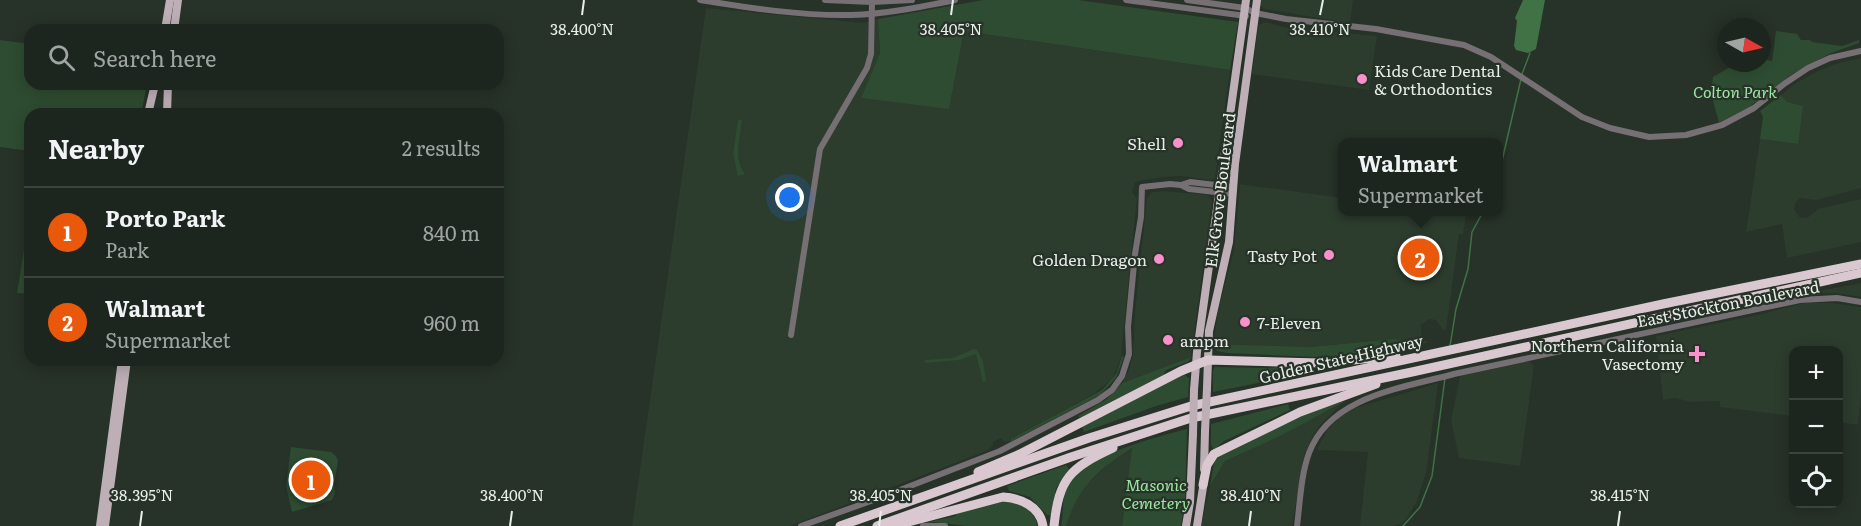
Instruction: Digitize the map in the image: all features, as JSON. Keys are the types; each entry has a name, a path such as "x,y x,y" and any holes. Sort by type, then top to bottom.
{"highway":[{"name":"Golden State Highway","path":"840,526 1089,438 1191,406 1455,348 1861,264"},
{"name":"Golden State Highway","path":"877,526 1191,418 1861,273"},
{"path":"915,499 1020,454 1208,360 1320,363 1437,352"},
{"path":"1203,485 1206,465 1210,458 1233,444 1310,408 1412,372"},
{"path":"1054,526 1058,498 1069,476 1081,464 1154,429"},
{"path":"894,526 1002,497 1025,502 1042,520 1042,526"}],"main road":[{"path":"166,24 170,0"},
{"path":"175,24 178,0"},
{"name":"Elk Grove Boulevard","path":"1197,526 1203,485 1210,324 1226,262 1257,0"},
{"name":"Elk Grove Boulevard","path":"1186,526 1190,502 1196,364 1245,8"},
{"path":"149,108 154,90"},
{"path":"166,108 168,90"},
{"path":"100,526 121,366"},
{"path":"105,526 126,366"},
{"path":"1190,502 1194,506 1192,526"}],"street":[{"path":"700,0 814,14 872,14 955,0"},
{"path":"825,0 872,2 912,0"},
{"path":"1126,0 1245,8"},
{"path":"1187,0 1245,8 1255,13 1454,42 1484,53 1582,117 1610,128 1649,137 1678,136 1708,130 1733,120 1754,108 1808,68 1830,58 1861,51"},
{"path":"791,335 820,149 867,68 872,54 872,2"},
{"path":"801,526 1000,450 1098,400 1112,390 1122,376 1129,354 1128,327 1141,217 1142,187 1164,184 1181,185 1189,189 1233,191"},
{"name":"East Stockton Boulevard","path":"1297,526 1308,456 1317,436 1332,418 1367,399 1454,374 1800,300 1837,298 1861,302"},
{"path":"923,526 945,526"}],"shaded area":[{"path":"1260,0 1353,0 1350,23 1264,9 1260,5"},
{"path":"1523,0 1545,0 1536,49 1528,53 1516,50 1514,46 1517,21 1515,18"},
{"path":"706,8 863,23 878,19 880,53 862,98 949,108 964,31 1230,70 1215,178 1210,180 1181,176 1135,182 1132,192 1137,198 1121,357 1113,378 1095,393 1009,441 1005,442 1001,438 993,442 989,450 790,526 632,526"},
{"path":"1265,22 1284,27 1377,36 1369,90 1252,74 1258,28"},
{"path":"1861,58 1861,188 1816,200 1800,198 1794,209 1799,217 1807,218 1818,209 1861,199 1861,242 1787,258 1782,224 1746,232 1760,139 1798,144 1787,102 1781,95 1796,83 1820,70"},
{"path":"1240,184 1338,197 1338,216 1466,216 1463,234 1459,234 1446,330 1443,330 1436,320 1429,319 1421,325 1422,341 1393,339 1310,347 1213,344 1219,307 1234,250"},
{"path":"1152,192 1208,195 1212,201 1191,357 1122,383 1133,355 1135,311 1147,198"},
{"path":"1861,283 1861,297 1818,293 1818,291"},
{"path":"1804,303 1831,303 1861,307 1861,394 1858,425 1843,423 1843,346 1789,346 1789,416 1720,407 1720,401 1691,402 1675,398 1663,400 1656,336"},
{"path":"1529,361 1534,366 1520,466 1459,458 1451,421 1460,376"},
{"path":"1438,383 1426,473 1417,501 1406,519 1400,524 1360,526 1368,452 1317,450 1321,441 1328,429 1340,417 1355,408"},
{"path":"1342,404 1320,425 1304,455 1292,526 1201,526 1210,486 1225,461"},
{"path":"1133,448 1122,526 1066,526 1073,505 1085,485 1110,463"}],"green space":[{"path":"983,0 1078,0 1238,22 1230,70 964,31 949,109 861,98 880,53 878,19"},
{"name":"Colton Park","path":"1776,31 1797,34 1801,40 1842,46 1859,40 1859,43 1829,54 1791,75 1749,107 1719,123 1711,93 1713,77 1722,72 1771,72"},
{"path":"0,40 24,43 24,90 146,90 142,108 24,108 24,150 0,147"},
{"path":"1781,95 1787,102 1803,106 1798,144 1760,139 1763,117 1760,111"},
{"path":"738,120 742,120 738,155 745,174 738,176 733,154"},
{"path":"24,250 24,294 17,293"},
{"path":"1393,339 1429,342 1316,357 1227,353 1217,351 1213,344 1310,347"},
{"path":"974,349 983,361 986,381 983,382 976,354 959,360 925,363 925,360 953,358"},
{"path":"1122,356 1124,357 1116,378 1100,395 1010,442 1011,439 1102,390 1116,374"},
{"path":"1191,357 1188,362 1166,370 1163,375 1080,418 1078,416 1107,399 1122,383"},
{"path":"1312,366 1313,372 1213,392 1215,367"},
{"path":"1183,374 1189,378 1188,397 1084,432 1082,427"},
{"path":"1346,401 1280,436 1225,461 1210,486 1215,457 1314,410"},
{"path":"1288,404 1290,410 1224,441 1214,450 1211,445 1211,424"},
{"name":"Masonic Cemetery","path":"1187,429 1185,500 1181,526 1122,526 1132,448 1091,480 1077,500 1066,526 1061,526 1066,491 1076,475 1104,456"},
{"path":"291,447 331,452 336,456 338,461 334,484 335,493 332,500 292,512 286,486"},
{"path":"1066,465 1069,469 1056,488 1052,515 1047,515 1030,497 1009,491 1007,486"},
{"path":"1006,501 1030,511 1038,526 966,526 933,522 909,526 956,516 956,513"}],"waterway":[{"path":"1522,74 1530,53"},
{"path":"1503,156 1521,79"},
{"path":"1450,346 1456,309 1468,269 1472,232 1481,216"},
{"path":"1403,526 1420,507 1432,476 1445,378"}],"place":[{"name":"Kids Care Dental & Orthodontics","path":"1362,79"},
{"name":"Shell","path":"1178,143"},
{"name":"Tasty Pot","path":"1329,255"},
{"name":"Walmart","path":"1420,258"},
{"name":"Golden Dragon","path":"1159,259"},
{"name":"7-Eleven","path":"1245,322"},
{"name":"ampm","path":"1168,340"},
{"name":"Northern California Vasectomy","path":"1697,354"},
{"name":"Porto Park","path":"311,480"}]}
